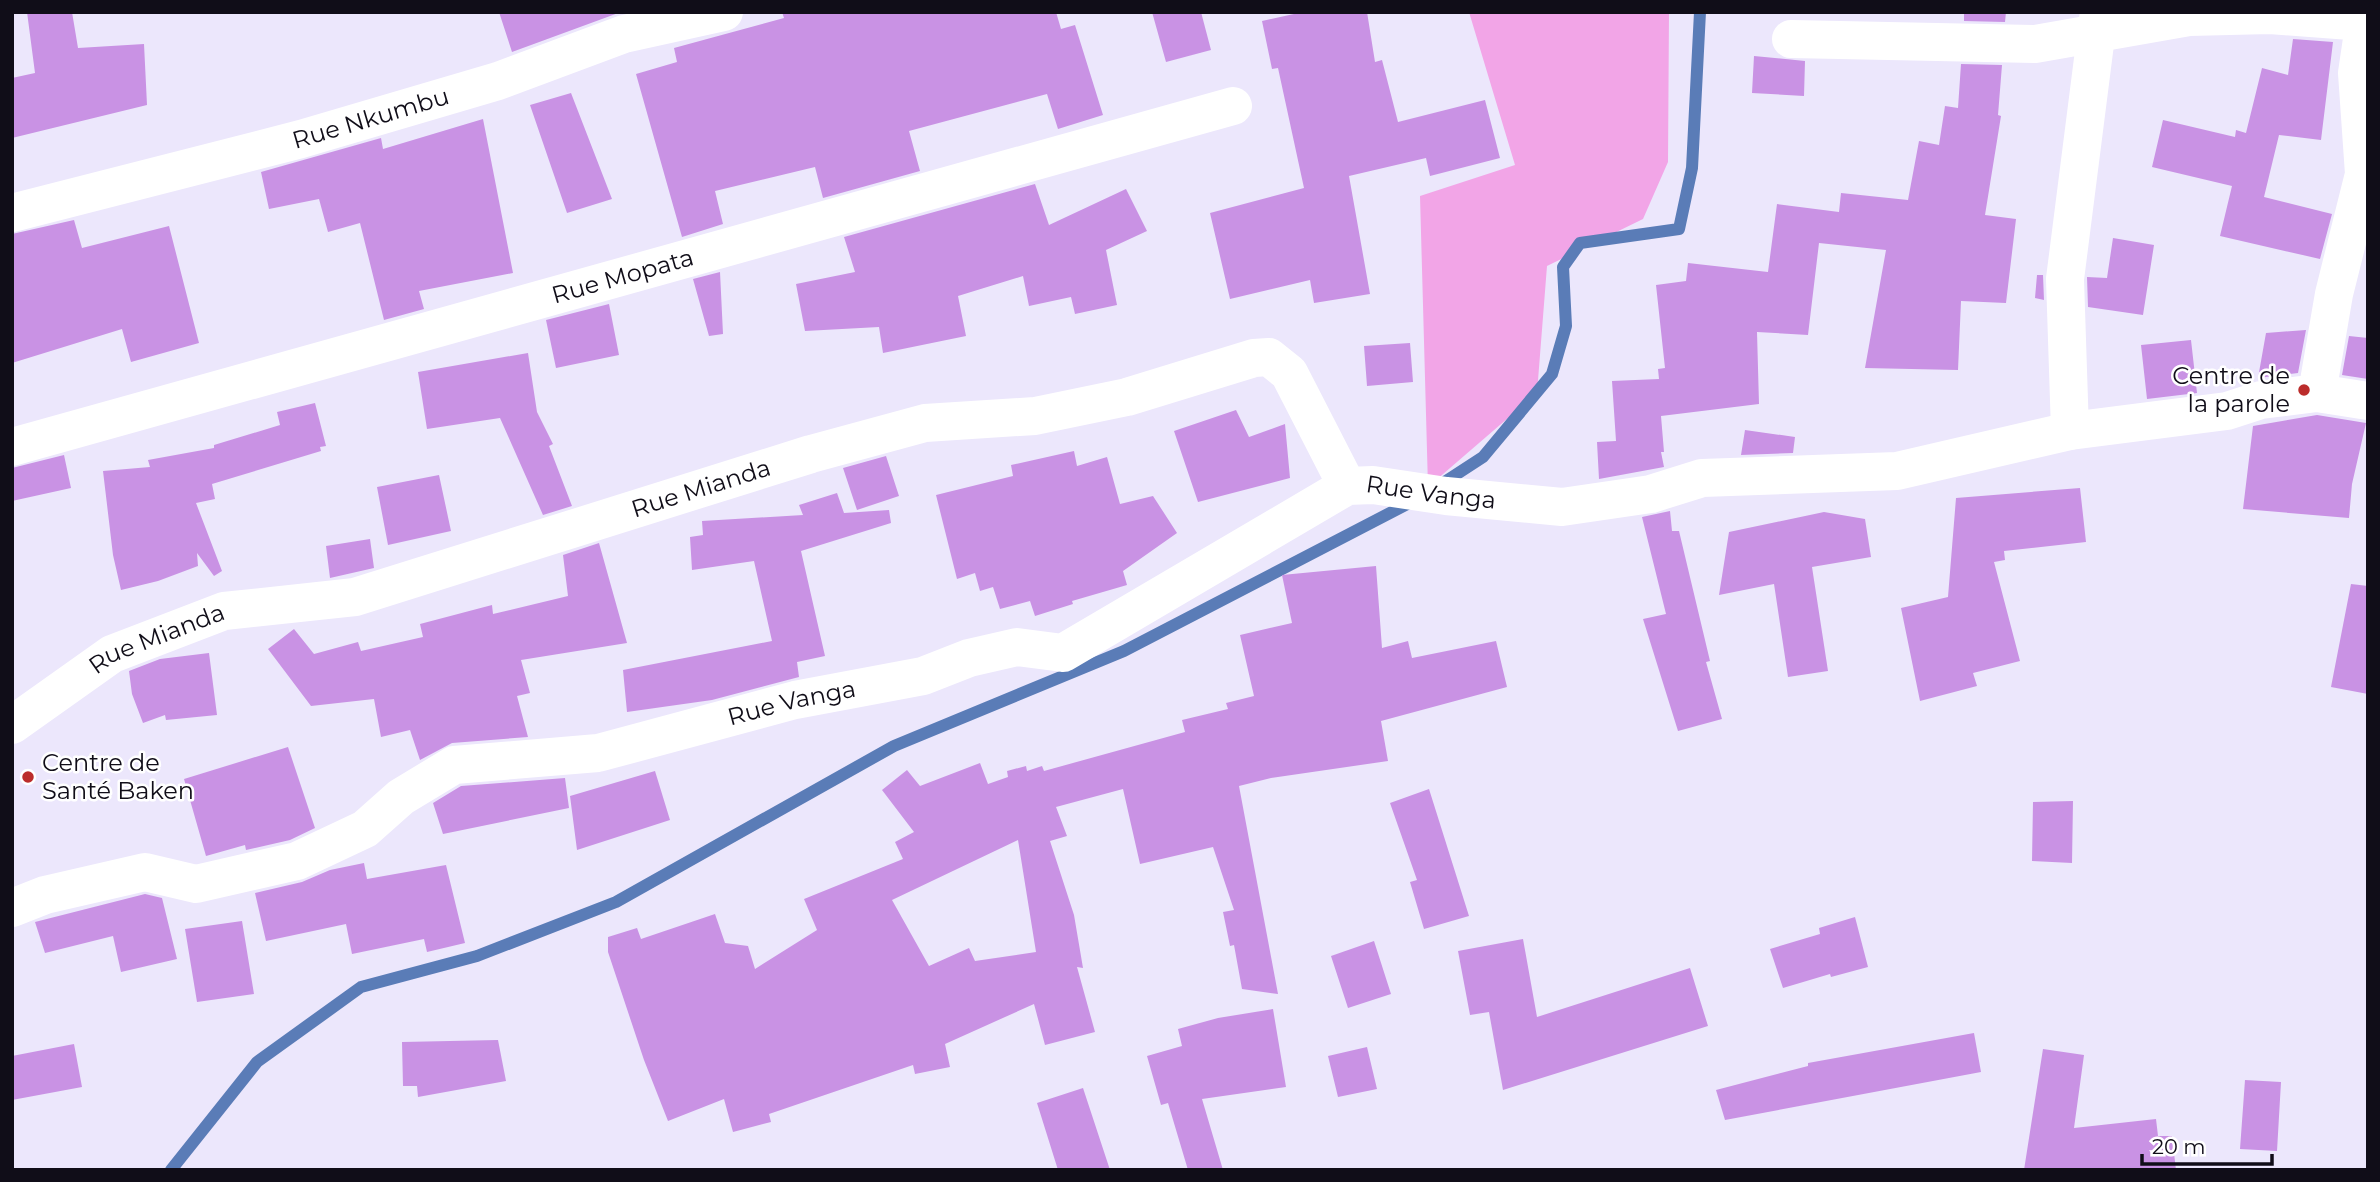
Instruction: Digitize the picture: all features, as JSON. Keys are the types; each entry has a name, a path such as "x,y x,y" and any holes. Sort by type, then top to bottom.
{"street":[{"name":"Rue Nkumbu","path":"12,213 301,139 498,82 624,34 724,12"},
{"path":"1791,39 2035,44 2099,22 2270,15 2365,17 2357,73 2364,174 2334,294 2317,393"},
{"path":"2070,431 2065,279 2099,22"},
{"name":"Rue Mopata","path":"12,447 1233,106"},
{"name":"Rue Mianda","path":"12,725 112,654 224,611 355,597 811,454 925,423 1035,416 1127,397 1254,358 1269,357 1289,373 1346,486"},
{"name":"Rue Vanga","path":"12,908 45,895 145,872 196,884 298,861 320,847 365,829 401,797 454,765 598,753 795,699 923,676 981,655 1017,648 1063,653 1346,486 1373,485 1446,496 1562,507 1651,494 1702,478 1897,471 2070,431 2227,411 2261,400 2317,393 2368,401"}],"shaded area":[{"path":"1469,12 1669,12 1668,162 1643,219 1547,266 1537,393 1428,487 1420,196 1515,165"}],"building":[{"path":"27,12 72,12 78,48 144,44 147,105 12,138 12,78 35,73"},
{"path":"499,12 621,12 512,52"},
{"path":"782,12 1056,12 1061,29 1075,25 1103,115 1058,129 1047,94 909,131 920,171 823,198 815,167 715,191 723,224 682,237 636,74 677,62 674,48 784,18"},
{"path":"1152,12 1201,12 1211,50 1166,62"},
{"path":"1303,12 1367,12 1375,62 1382,60 1398,122 1485,100 1500,158 1430,176 1426,158 1349,176 1370,294 1314,303 1310,280 1230,299 1210,213 1304,188 1278,68 1272,69 1262,21"},
{"path":"1964,12 2006,12 2005,22 1964,21"},
{"path":"2293,39 2333,42 2321,140 2279,135 2264,197 2332,214 2320,259 2220,236 2232,186 2152,167 2163,120 2235,137 2236,130 2246,133 2262,68 2288,75"},
{"path":"1754,56 1805,61 1804,96 1752,93"},
{"path":"1961,64 2002,65 1998,115 2001,116 1985,215 2016,219 2006,303 1961,301 1958,370 1865,368 1886,250 1819,243 1808,335 1757,332 1759,404 1661,416 1664,452 1661,452 1664,467 1599,479 1597,442 1616,441 1612,381 1659,379 1658,369 1665,368 1656,285 1686,281 1688,263 1768,272 1777,204 1839,212 1841,193 1908,200 1919,141 1939,145 1945,106 1958,108"},
{"path":"571,93 612,199 567,213 530,105"},
{"path":"483,119 513,273 419,291 424,309 384,320 360,223 328,232 319,199 269,209 261,172 381,138 383,149"},
{"path":"1035,184 1049,225 1126,189 1147,231 1106,250 1117,305 1075,314 1071,297 1029,306 1023,276 958,296 966,336 883,353 879,327 805,331 796,284 855,272 844,237"},
{"path":"74,220 82,248 169,226 199,343 131,362 122,329 12,363 12,234"},
{"path":"2113,238 2154,245 2143,315 2088,307 2087,277 2107,278"},
{"path":"720,272 723,334 709,336 693,279"},
{"path":"2037,275 2043,275 2044,300 2035,298"},
{"path":"609,304 619,355 556,368 546,320"},
{"path":"2306,330 2298,373 2258,378 2266,333"},
{"path":"2349,336 2368,338 2368,379 2342,375"},
{"path":"2191,340 2197,393 2147,399 2141,345"},
{"path":"1410,343 1413,382 1367,386 1364,346"},
{"path":"528,353 537,412 553,444 549,446 572,506 543,515 500,418 427,429 418,372"},
{"path":"315,403 326,446 320,447 321,451 212,484 215,499 196,503 222,571 214,576 197,553 198,566 158,581 121,590 113,555 103,471 150,467 148,460 214,448 214,445 280,425 277,412"},
{"path":"1236,410 1249,437 1285,424 1290,478 1198,502 1174,431"},
{"path":"2317,415 2366,423 2352,484 2349,518 2243,509 2253,426"},
{"path":"1745,430 1795,437 1793,453 1741,455"},
{"path":"1074,451 1077,466 1107,457 1120,504 1153,496 1177,533 1123,571 1127,585 1072,601 1073,604 1035,616 1030,601 1000,609 993,587 980,591 975,573 957,579 936,495 1013,476 1011,465"},
{"path":"64,455 71,488 12,501 12,468"},
{"path":"886,456 899,496 857,510 843,468"},
{"path":"439,475 451,531 388,545 377,487"},
{"path":"2080,488 2086,542 2004,551 2005,560 1994,562 2020,661 1973,673 1977,686 1920,701 1901,608 1948,597 1956,498"},
{"path":"837,493 844,513 889,510 891,523 801,551 825,656 797,662 799,677 712,700 627,712 623,670 772,641 754,561 692,570 690,537 703,535 702,521 803,515 799,505"},
{"path":"1670,511 1672,531 1679,531 1710,661 1706,662 1722,719 1678,731 1643,619 1666,614 1642,517"},
{"path":"1824,512 1865,519 1871,557 1812,567 1828,671 1788,677 1774,584 1719,595 1729,532"},
{"path":"370,539 374,568 330,578 326,546"},
{"path":"599,543 627,643 521,660 530,693 517,696 528,737 452,743 420,760 410,730 381,737 374,699 311,706 268,649 294,629 314,654 358,642 361,651 423,637 420,624 492,605 493,614 568,596 563,555"},
{"path":"1376,566 1382,648 1408,641 1412,658 1496,641 1507,687 1381,721 1388,761 1271,778 1239,786 1278,994 1242,989 1234,945 1230,946 1223,912 1234,910 1213,847 1140,864 1123,789 1056,807 1067,836 1050,841 1074,915 1083,968 1077,967 1095,1032 1045,1045 1034,1004 945,1044 950,1067 915,1074 913,1065 769,1114 771,1122 733,1132 724,1099 668,1121 644,1060 608,952 608,937 637,928 641,939 715,914 725,943 748,946 755,969 817,930 804,899 903,859 895,842 914,832 882,790 907,770 920,786 980,763 988,784 1008,777 1007,771 1026,766 1027,771 1042,766 1044,771 1185,732 1182,720 1228,709 1226,703 1254,696 1240,635 1292,623 1282,575","holes":["1018,840 1036,952 975,961 969,948 929,966 892,900"]},
{"path":"2351,584 2368,586 2368,694 2331,687"},
{"path":"209,653 217,715 166,720 165,715 143,723 132,694 129,671 160,659"},
{"path":"288,747 315,828 290,840 246,850 245,845 206,856 184,779"},
{"path":"655,771 670,820 577,850 570,796"},
{"path":"565,778 569,808 443,834 433,803 461,786"},
{"path":"1429,789 1469,916 1424,929 1410,882 1417,880 1390,803"},
{"path":"2073,801 2072,863 2032,861 2033,802"},
{"path":"364,863 367,879 446,865 465,943 427,952 424,939 352,954 346,924 266,941 255,893 302,882 330,870"},
{"path":"145,894 162,898 177,959 121,972 113,936 45,953 35,922"},
{"path":"1855,917 1868,967 1831,977 1830,974 1783,988 1770,949 1820,934 1819,928"},
{"path":"242,921 254,994 197,1002 185,929"},
{"path":"1523,939 1537,1017 1690,968 1708,1026 1503,1090 1489,1012 1470,1015 1458,951"},
{"path":"1374,941 1391,994 1348,1008 1331,956"},
{"path":"1273,1009 1286,1087 1202,1099 1223,1170 1188,1170 1168,1103 1161,1105 1147,1056 1182,1046 1178,1029 1218,1018"},
{"path":"1974,1033 1981,1072 1725,1120 1716,1090 1808,1066 1808,1063"},
{"path":"498,1040 506,1081 418,1097 417,1086 403,1086 402,1042"},
{"path":"74,1044 82,1087 12,1100 12,1056"},
{"path":"1367,1047 1377,1089 1338,1097 1328,1056"},
{"path":"2043,1049 2084,1055 2074,1128 2156,1119 2158,1136 2172,1136 2176,1170 2024,1170"},
{"path":"2245,1080 2281,1082 2277,1151 2240,1149"},
{"path":"1083,1088 1110,1170 1058,1170 1037,1103"}],"waterway":[{"path":"1440,485 1483,457 1552,374 1566,326 1563,267 1580,243 1679,229 1692,168 1700,12"},
{"path":"171,1170 257,1062 361,987 477,956 616,902 894,746 1124,651 1415,500"}],"place":[{"name":"Centre de la parole","path":"2304,390"},
{"name":"Centre de Santé Baken","path":"28,777"}]}
